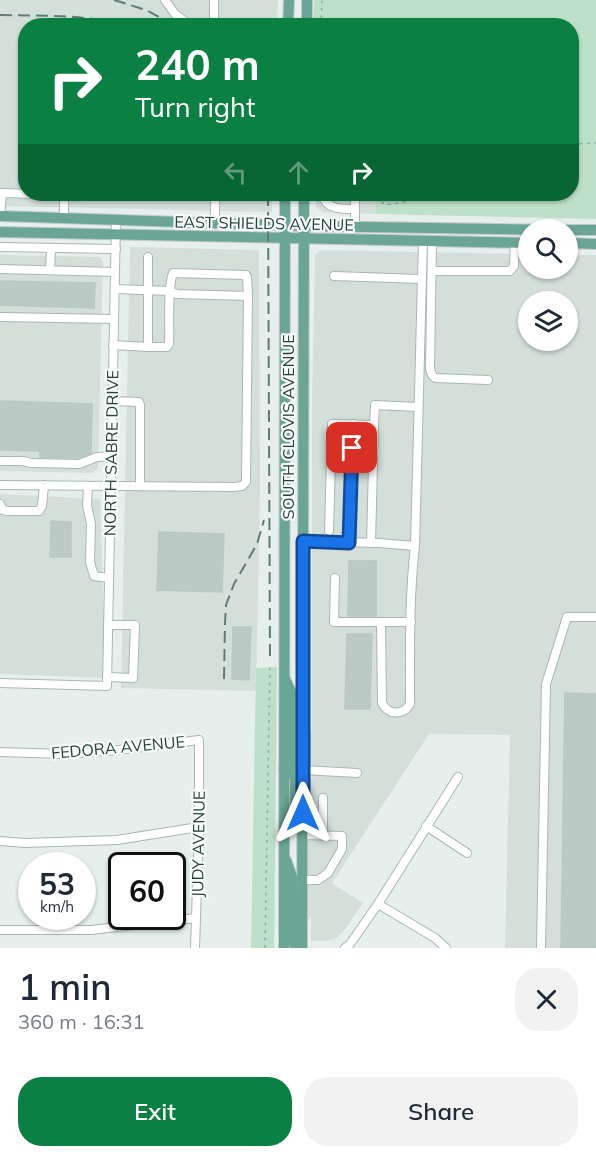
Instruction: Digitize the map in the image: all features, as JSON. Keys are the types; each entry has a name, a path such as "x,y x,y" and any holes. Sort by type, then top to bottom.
{"main road":[{"path":"288,18 289,0"},
{"path":"307,0 307,18"},
{"name":"SOUTH CLOVIS AVENUE","path":"284,945 285,201"},
{"name":"SOUTH CLOVIS AVENUE","path":"302,948 304,201"},
{"name":"EAST SHIELDS AVENUE","path":"0,216 285,225 518,229"},
{"path":"578,230 596,230"},
{"path":"428,241 444,234 496,235 518,231"},
{"name":"EAST SHIELDS AVENUE","path":"0,232 515,243"},
{"path":"578,243 596,244"},
{"path":"284,676 293,696 294,764 298,770 303,770"},
{"path":"284,769 295,777 296,830 303,835"},
{"path":"284,854 292,877 293,942 296,948"}],"street":[{"path":"165,0 180,18"},
{"path":"214,0 214,18"},
{"path":"0,216 2,193 18,194"},
{"path":"64,201 64,218"},
{"path":"215,201 215,223"},
{"path":"326,201 333,208 355,209"},
{"path":"355,201 355,226"},
{"name":"NORTH SABRE DRIVE","path":"107,682 116,220"},
{"path":"428,241 432,271 430,369 432,375 435,378 489,380"},
{"path":"381,622 382,703 384,707 395,713 403,712 410,704 421,279 428,241"},
{"path":"432,271 510,271 514,266 515,243"},
{"path":"0,247 116,249"},
{"path":"50,270 51,248"},
{"path":"148,257 148,347"},
{"path":"0,269 115,272"},
{"path":"0,485 234,487 242,486 246,482 248,277 246,275 173,273 170,291 170,344 167,347 113,345"},
{"path":"334,276 421,279"},
{"path":"115,290 248,296"},
{"path":"0,317 114,319"},
{"path":"112,401 139,402 140,405 140,486"},
{"path":"371,543 375,405 418,407"},
{"path":"329,531 332,424 374,425"},
{"path":"349,543 352,424"},
{"path":"0,461 22,460 31,463 79,464 97,457 111,456"},
{"path":"0,504 6,511 39,512 42,506 44,485"},
{"path":"88,486 87,505 91,524 90,562 94,576 108,578"},
{"path":"303,541 415,546"},
{"path":"335,578 334,622 411,622"},
{"path":"541,948 546,684 567,617 596,617"},
{"path":"0,683 107,682 133,678 135,625 108,625"},
{"name":"FEDORA AVENUE","path":"0,752 64,754 199,740"},
{"name":"JUDY AVENUE","path":"195,948 199,740"},
{"path":"303,770 357,772"},
{"path":"345,948 378,904 459,777"},
{"path":"323,798 323,835"},
{"path":"426,826 466,853"},
{"path":"0,841 25,843 117,840 199,827"},
{"path":"303,835 342,836 342,849 328,873 318,880 303,880"},
{"path":"378,904 435,938 446,948"},
{"path":"0,930 91,930 196,918"}],"path":[{"path":"321,18 322,0"},
{"path":"579,143 596,142"},
{"path":"382,201 385,205 408,201"},
{"path":"265,948 270,663"}],"shaded area":[{"path":"0,0 278,0 277,18 18,18 18,201 272,201 272,212 0,206"},
{"path":"316,201 376,201 375,214 323,212 316,207"},
{"path":"130,247 259,250 260,491 256,691 121,688"},
{"path":"321,250 518,254 518,279 578,279 578,255 596,255 596,948 505,948 510,735 429,734 332,883 363,903 346,928 333,939 311,941 311,916 302,930 306,732 312,731 312,401 315,256"},
{"path":"0,255 100,257 103,261 98,468 93,473 0,471"},
{"path":"0,494 100,499 106,678 0,674"}],"green space":[{"path":"314,0 596,0 596,219 375,214 376,201 579,201 579,18 313,18"},
{"path":"277,667 274,948 251,948 256,668"}],"building":[{"path":"0,281 95,283 94,308 0,305"},
{"path":"0,401 92,404 91,453 78,458 40,457 40,451 0,450"},
{"path":"51,521 71,522 71,557 50,557"},
{"path":"159,532 224,534 222,592 157,590"},
{"path":"349,561 376,561 376,616 348,616"},
{"path":"233,627 251,627 249,680 232,679"},
{"path":"347,634 372,634 370,709 345,709"},
{"path":"565,693 596,694 596,948 561,948"}],"railway":[{"path":"114,0 146,10 160,18"},
{"path":"0,15 80,18"},
{"path":"268,201 270,660"},
{"path":"224,679 226,605 234,584 257,544 264,520"}],"route":[{"path":"303,813 303,541 349,543 352,448"}]}
